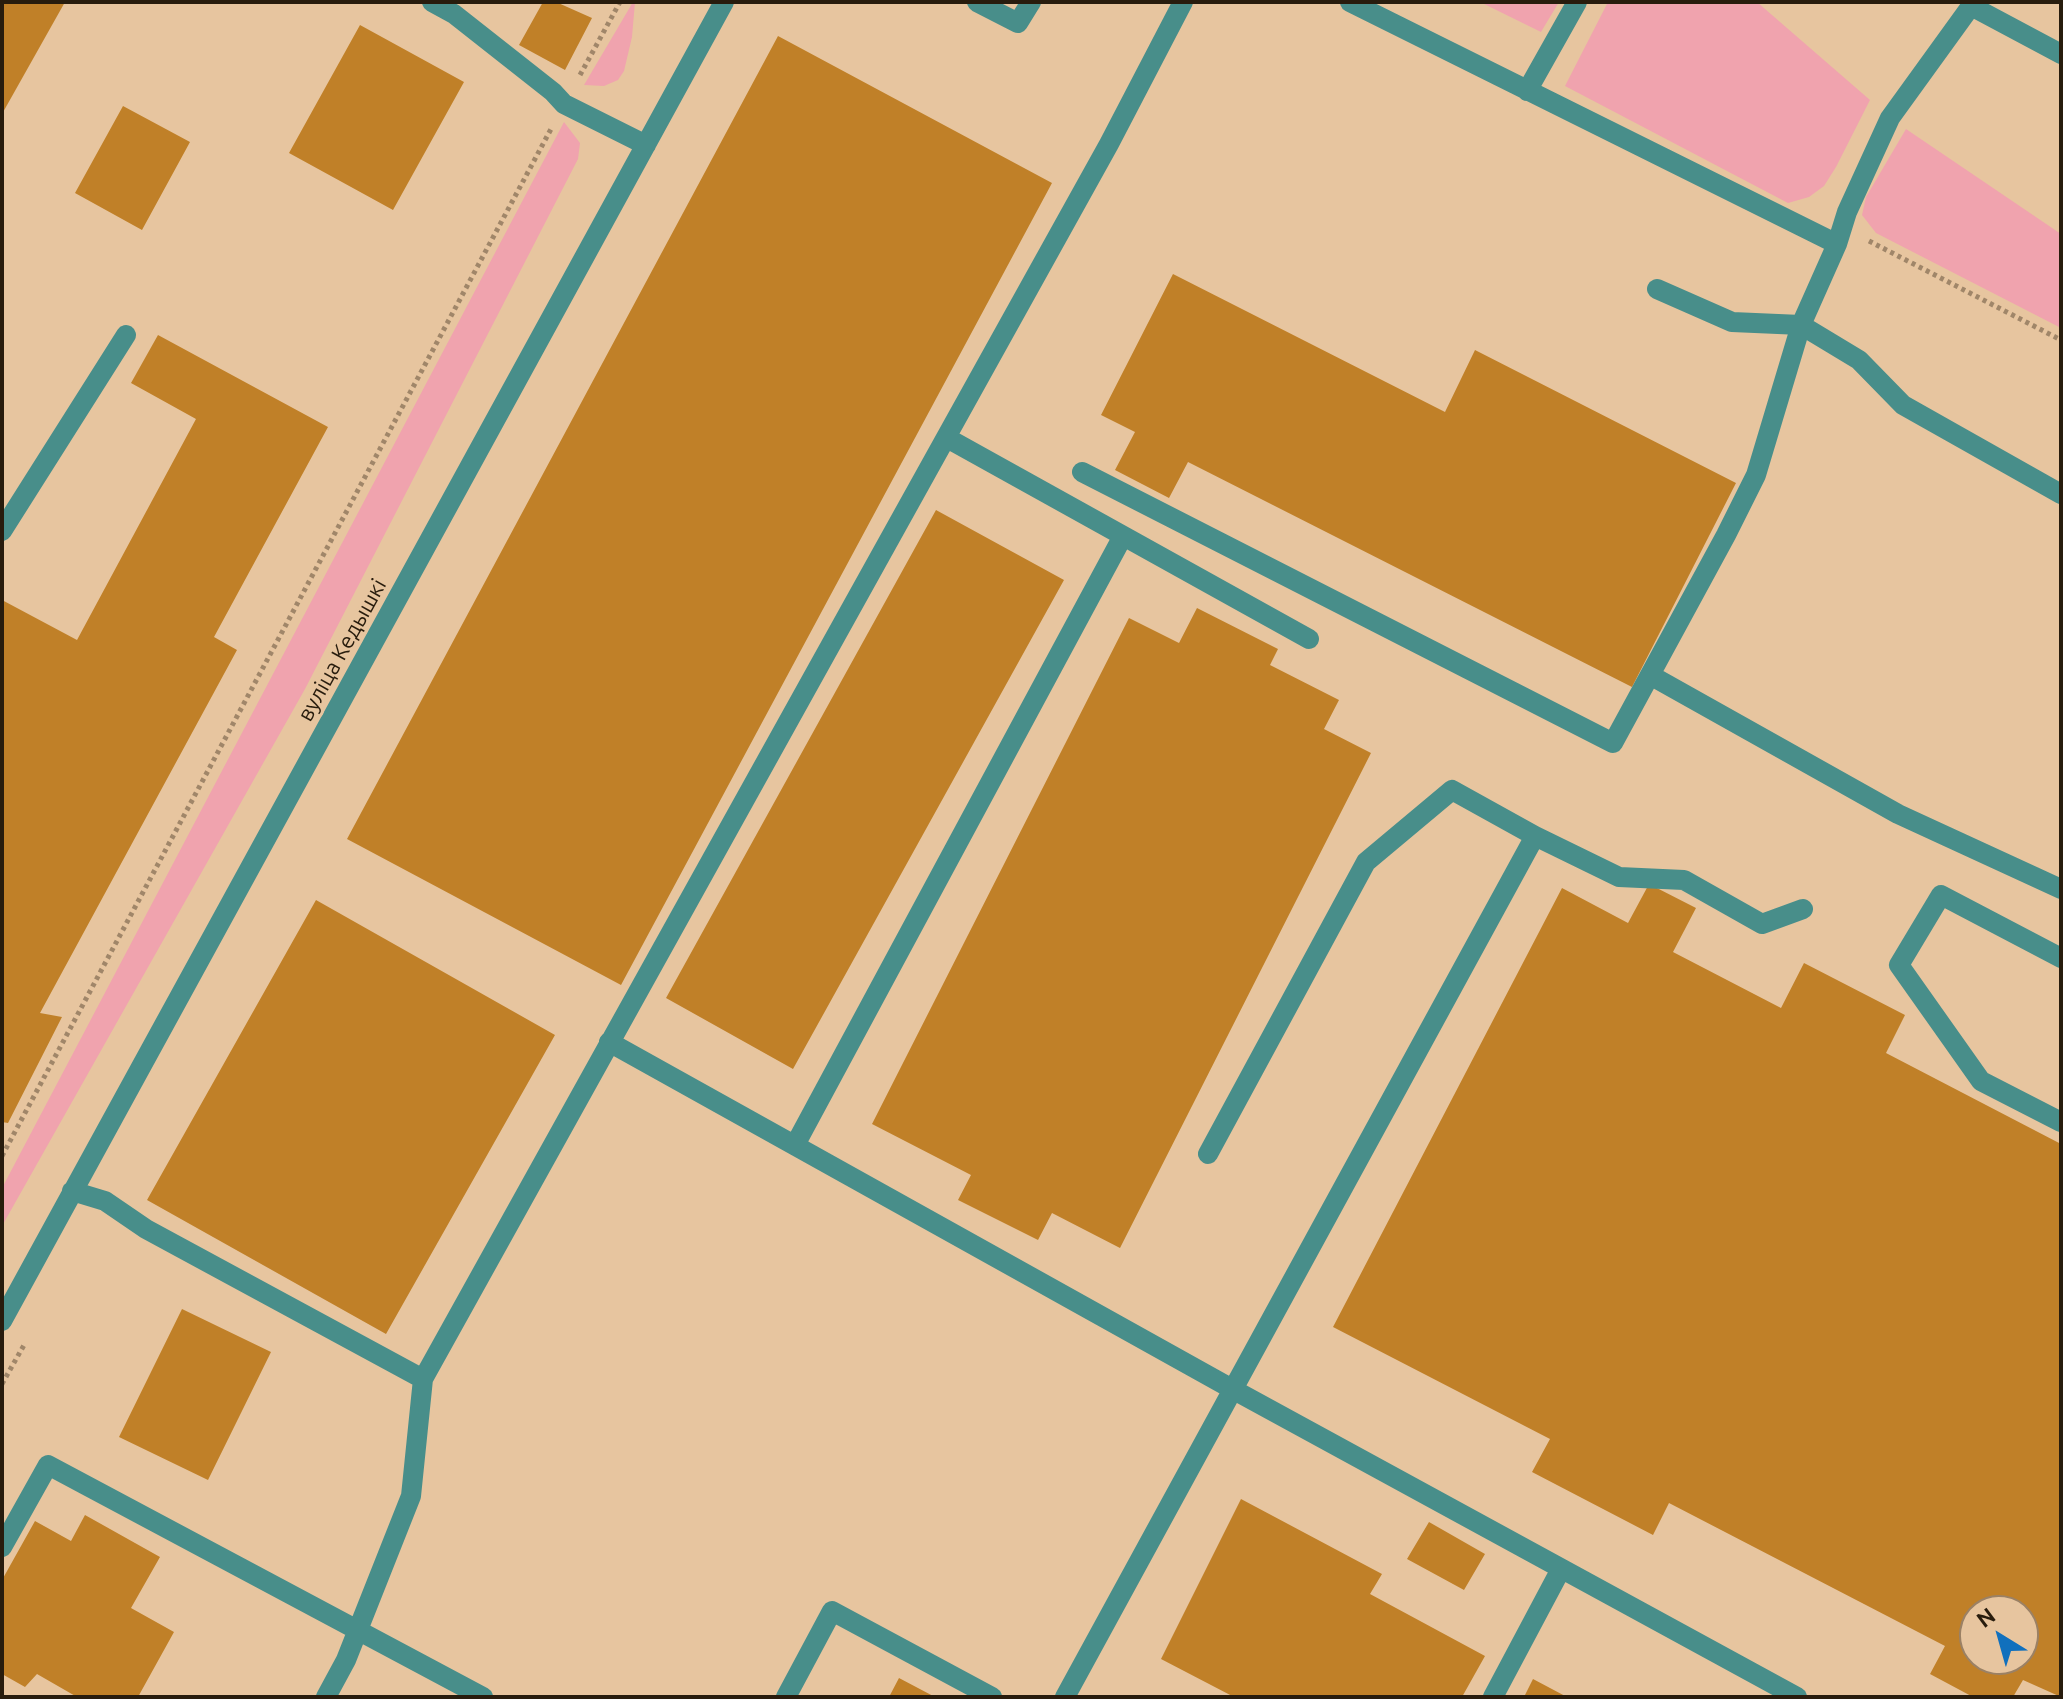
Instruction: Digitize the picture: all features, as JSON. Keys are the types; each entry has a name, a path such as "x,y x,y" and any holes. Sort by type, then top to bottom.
{"street":[{"path":"432,2 454,14 564,104 646,145"},
{"name":"вуліца Кедышкі","path":"2,1321 724,2"},
{"path":"977,2 1018,23 1031,2"},
{"path":"326,1697 346,1660 411,1496 423,1379 1102,158 1183,2"},
{"path":"1350,2 1527,91 1840,236"},
{"path":"1527,91 1577,2"},
{"path":"1082,472 1613,743 1756,475 1801,325 1890,118 1970,4 2061,54"},
{"path":"1657,289 1732,322 1801,325 1859,360 1903,405 2061,494"},
{"path":"2,531 126,335"},
{"path":"947,438 1309,639"},
{"path":"795,1145 1123,536"},
{"path":"1650,675 1898,814 2061,889"},
{"path":"1208,1154 1366,862 1452,790 1535,836 1619,877 1684,880 1762,924 1803,909"},
{"path":"1065,1697 1535,836"},
{"path":"2061,958 1941,895 1899,965 1981,1081 2061,1122"},
{"path":"609,1042 1234,1390 1797,1697"},
{"path":"72,1191 105,1201 146,1229 423,1379"},
{"path":"2,1547 48,1465 483,1697"},
{"path":"1493,1697 1561,1569"},
{"path":"786,1697 832,1611 992,1697"}],"path":[{"path":"2,1156 620,2"},
{"path":"1840,236 2061,340"}],"shaded area":[{"path":"633,2 632,37 624,71 618,80 604,86 584,85"},
{"path":"1480,2 1559,2 1541,32"},
{"path":"1608,2 1757,2 1870,100 1824,186 1809,197 1788,203 1565,86"},
{"path":"564,122 580,143 578,159 305,689 2,1226 2,1188"},
{"path":"1906,129 2061,234 2061,328 1876,233 1862,215 1866,197"}],"building":[{"path":"2,2 65,2 2,114"},
{"path":"543,2 556,2 592,18 565,70 519,45"},
{"path":"360,25 464,82 393,210 289,153"},
{"path":"778,36 1052,183 621,985 347,839"},
{"path":"123,106 190,142 142,230 75,193"},
{"path":"1173,274 1445,412 1475,350 1736,483 1632,687 1188,462 1169,498 1115,470 1135,432 1101,415"},
{"path":"158,335 328,427 214,637 237,650 40,1013 62,1017 8,1123 2,1122 2,600 77,640 196,419 131,383"},
{"path":"936,510 1064,580 793,1069 666,998"},
{"path":"1197,608 1278,649 1270,665 1339,700 1324,729 1371,753 1120,1248 1052,1213 1038,1240 958,1200 971,1175 872,1124 1129,618 1179,643"},
{"path":"1649,884 1696,908 1673,952 1781,1008 1804,963 1905,1015 1886,1053 2061,1144 2061,1697 2023,1680 2013,1697 1973,1697 1930,1674 1945,1646 1669,1503 1653,1535 1532,1472 1550,1439 1333,1327 1562,888 1628,923"},
{"path":"316,900 555,1035 386,1334 147,1200"},
{"path":"182,1309 271,1352 208,1480 119,1437"},
{"path":"1241,1499 1382,1574 1370,1594 1485,1656 1462,1697 1234,1697 1161,1659"},
{"path":"85,1515 160,1557 131,1608 174,1632 138,1697 77,1697 37,1674 25,1687 2,1674 2,1580 35,1521 71,1541"},
{"path":"1429,1522 1485,1554 1464,1590 1407,1559"},
{"path":"899,1678 935,1697 889,1697"},
{"path":"1533,1679 1567,1697 1524,1697"}]}
